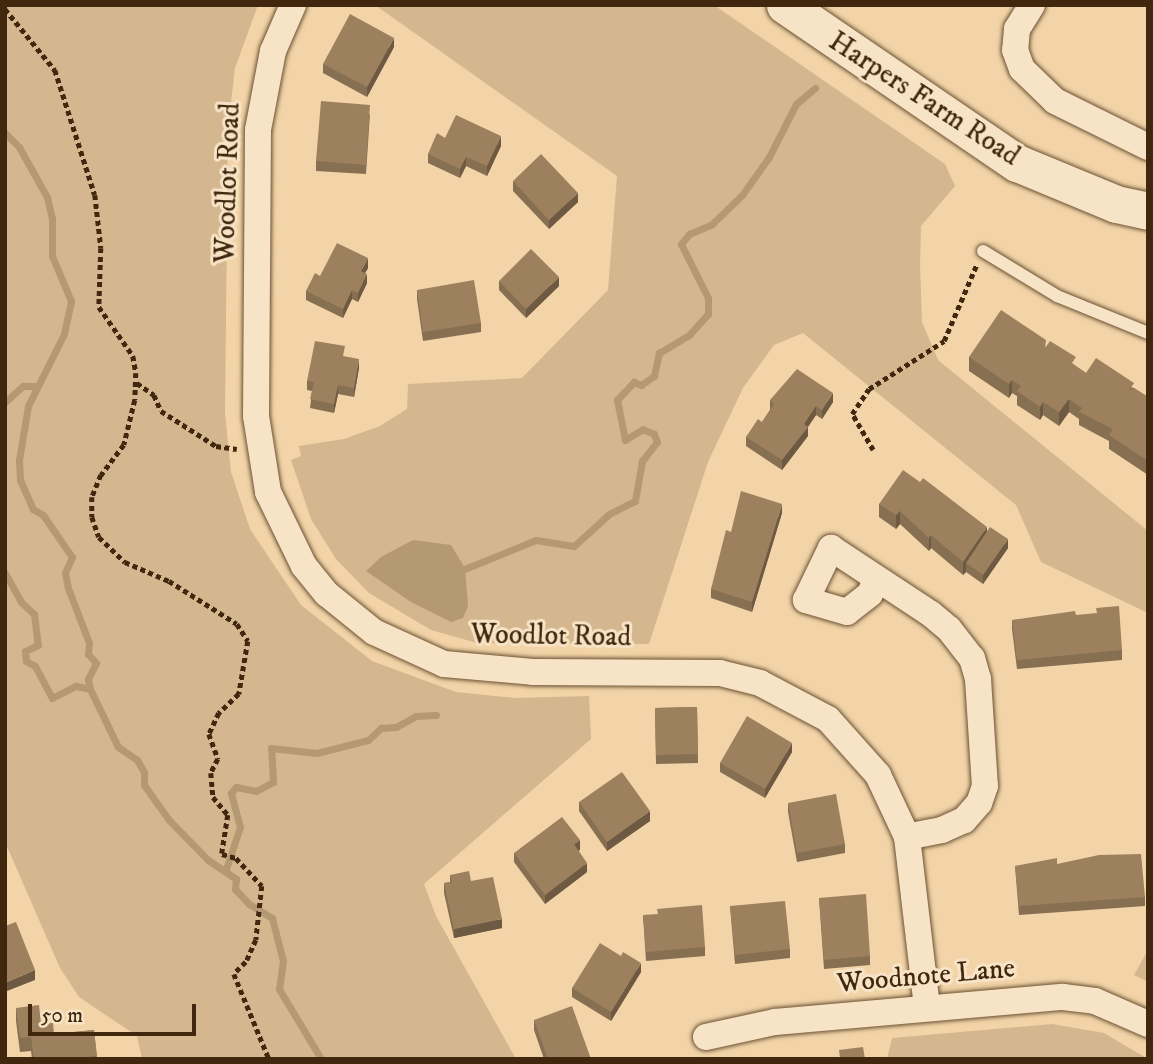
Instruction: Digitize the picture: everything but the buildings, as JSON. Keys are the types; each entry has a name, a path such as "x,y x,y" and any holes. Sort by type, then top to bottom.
{"main road":[{"name":"Harpers Farm Road","path":"785,5 1017,163 1116,204 1148,211"}],"street":[{"name":"Woodlot Road","path":"293,5 272,51 258,130 259,452 268,492 304,566 327,594 374,632 444,664 486,670 684,670 760,683 828,719 856,747 878,775 907,837 927,1008"},
{"path":"1032,5 1017,29 1015,50 1022,69 1055,101 1148,147"},
{"path":"876,579 949,629 972,658 978,679 985,786 978,803 964,820 942,830 907,837"},
{"name":"Woodnote Lane","path":"706,1037 775,1022 1063,996 1095,1001 1148,1024"}],"lane":[{"path":"983,251 1057,296 1148,333"}],"path":[{"path":"5,9 55,70 95,195 101,248 99,307 133,356 136,382 124,445 101,475 92,497 92,517 99,537 114,554 237,624 248,641 239,694 219,713 209,733 218,759 211,773 213,797 228,815 222,854 236,858 262,886 256,940 246,962 233,974 269,1059"},
{"path":"873,450 852,414 869,389 944,341 983,251"},
{"path":"136,382 154,395 162,411 216,446 259,452"}],"shaded area":[{"path":"5,5 258,5 235,68 228,128 225,413 231,472 250,529 301,605 372,661 456,692 516,698 589,696 591,739 424,884 436,916 516,1059 142,1059 137,1036 79,997 60,968 5,842"},
{"path":"375,5 714,5 945,164 955,186 921,226 922,322 938,360 1148,531 1148,613 1041,562 1016,505 803,333 774,345 743,388 708,462 649,644 477,643 431,630 369,593 336,559 311,519 291,460 301,456 299,446 344,439 380,426 407,409 408,384 522,378 608,290 617,176"},
{"path":"413,540 451,545 465,568 468,606 463,618 451,622 411,602 366,571 381,557"},
{"path":"1148,950 1148,982 1134,975"},
{"path":"1052,1024 1104,1033 1148,1059 887,1059 892,1038"}],"waterway":[{"path":"457,572 536,540 574,546 609,514 635,501 642,461 657,442 654,434 643,429 625,440 617,400 634,382 641,385 654,376 659,353 689,335 708,314 708,298 681,244 689,234 712,224 742,195 769,157 796,104 815,88"},
{"path":"5,133 19,147 47,197 52,218 52,256 71,301 64,334 28,406 19,460 20,480 33,509 43,515 72,557 65,573 68,588 89,643 88,654 96,663 88,679 90,689 118,747 137,760 144,772 144,785 169,820 208,860 236,879 235,889 249,904 272,918 283,961 279,989 321,1059"},
{"path":"5,402 23,386 36,386"},
{"path":"5,573 21,602 34,614 38,645 25,651 26,661 35,666 52,698 76,686 90,689"},
{"path":"226,869 240,827 231,793 236,787 256,791 273,782 271,748 317,753 368,740 381,728 396,727 416,716 436,715"}]}
